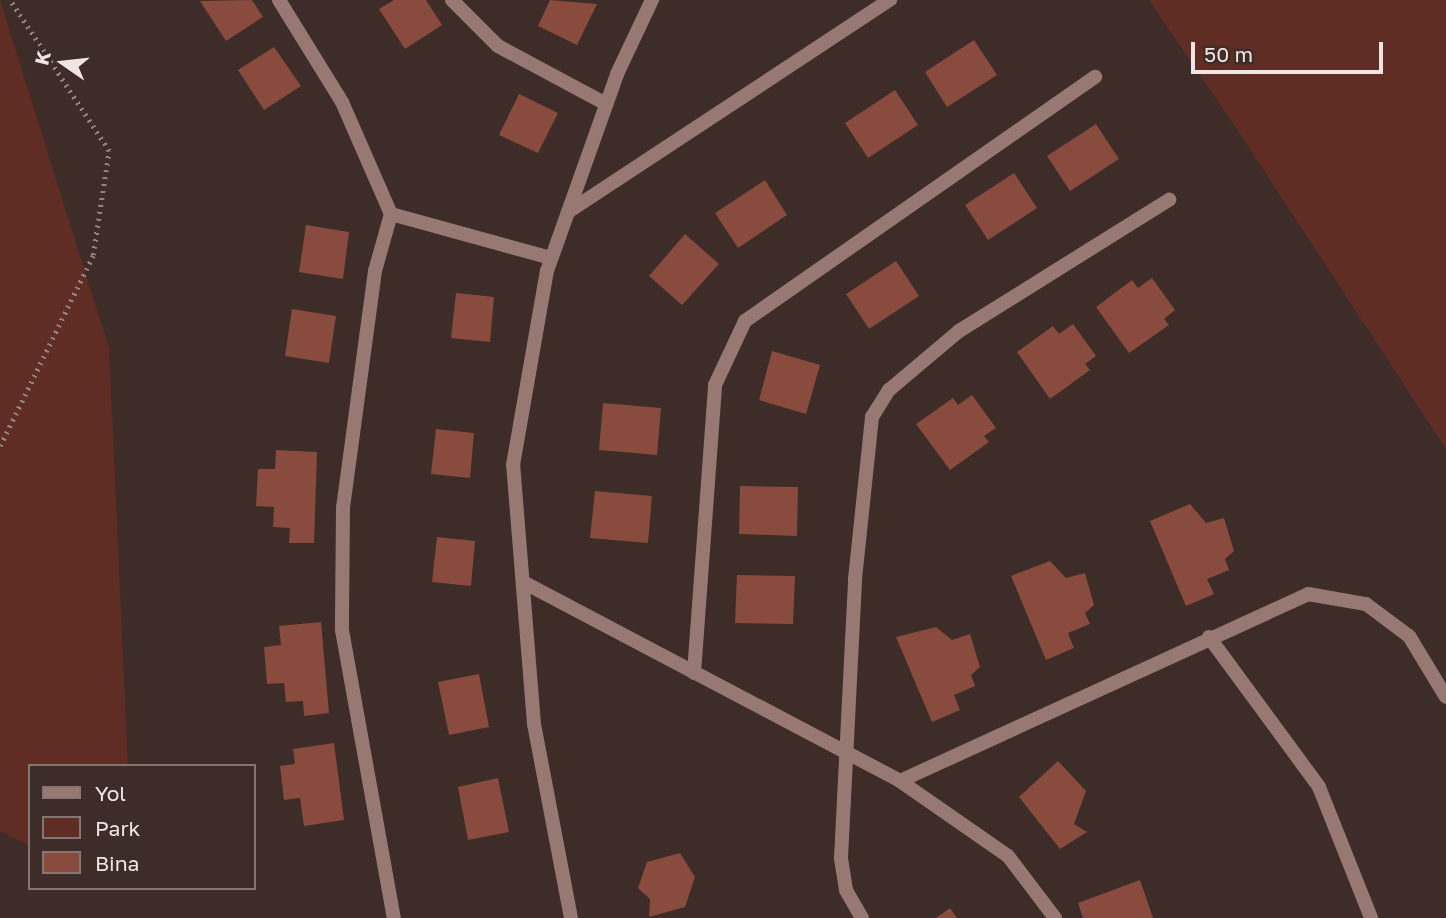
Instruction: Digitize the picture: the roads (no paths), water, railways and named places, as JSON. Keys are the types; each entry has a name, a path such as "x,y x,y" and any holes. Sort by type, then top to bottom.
{"street":[{"path":"278,0 342,102 391,215 375,271 343,507 342,630 394,918"},
{"path":"452,0 498,46 606,104"},
{"path":"571,918 534,724 513,465 551,258 606,104 652,0"},
{"path":"568,212 890,0"},
{"path":"694,673 715,385 745,321 1094,77"},
{"path":"862,918 846,890 841,858 849,754 855,579 872,417 889,390 959,331 1169,200"},
{"path":"391,215 551,258"},
{"path":"523,582 900,781 1008,856 1055,918"},
{"path":"900,781 1209,636 1308,594 1366,604 1409,636 1446,697"},
{"path":"1209,636 1319,787 1371,918"}]}
